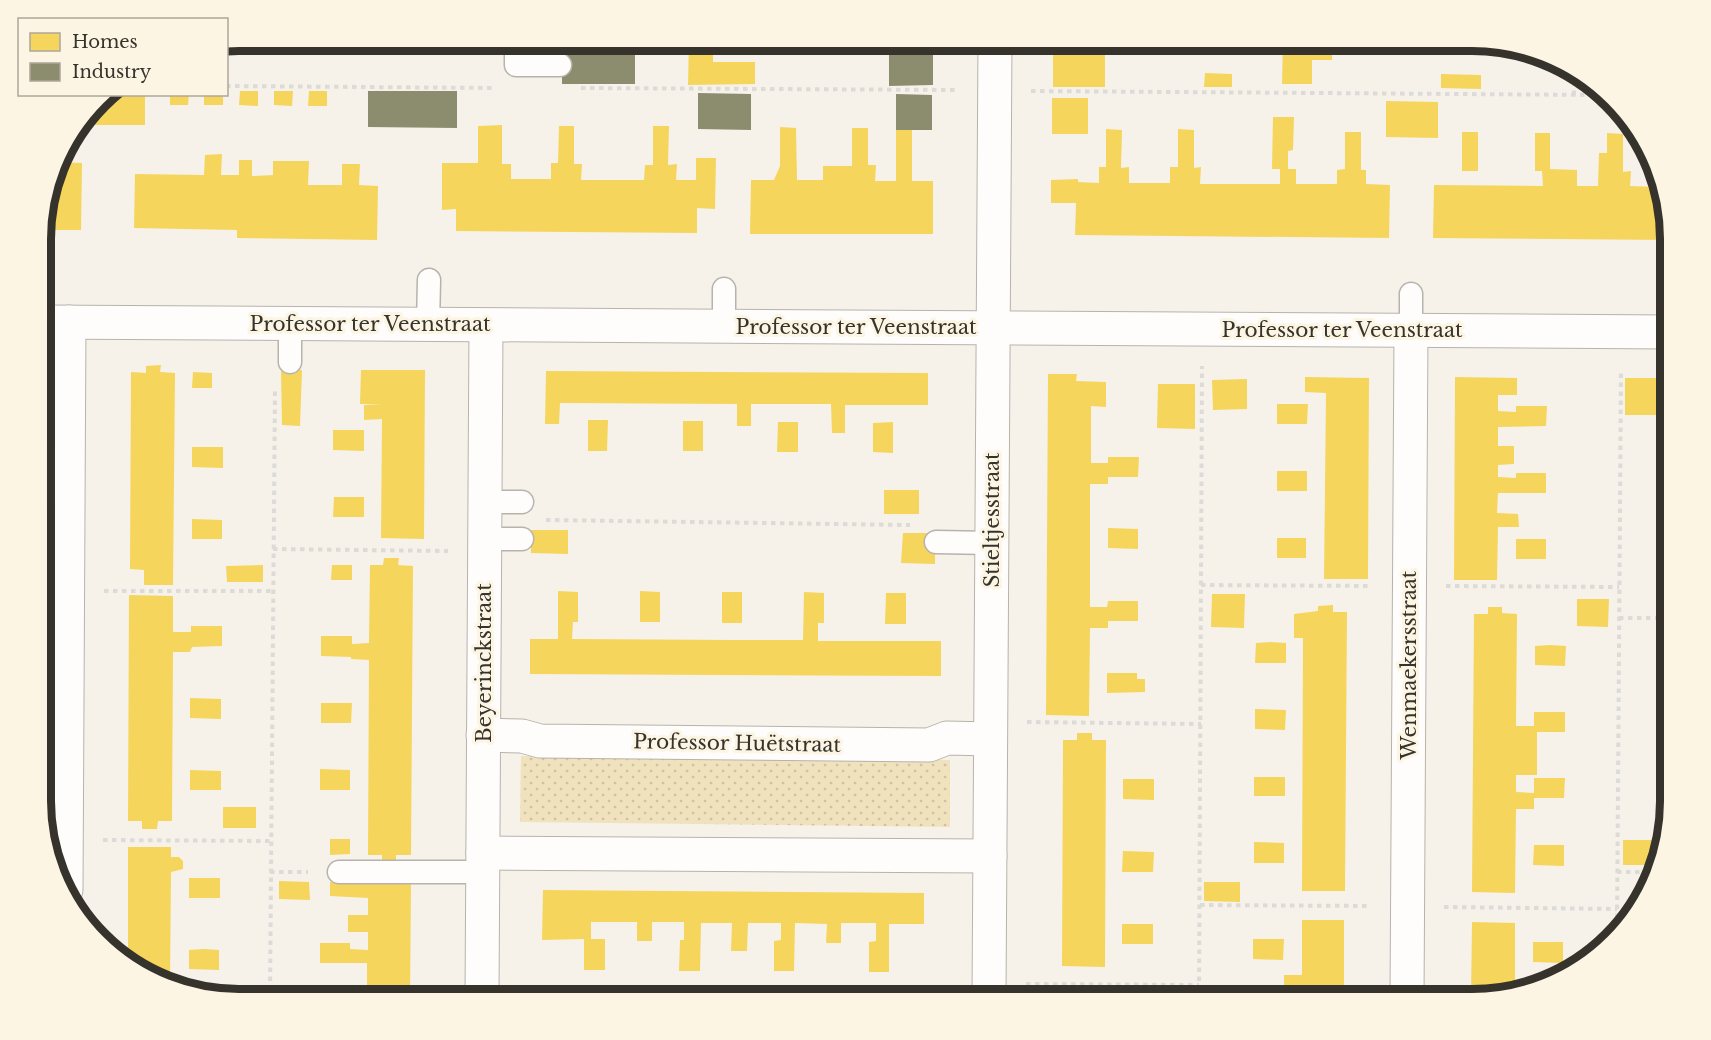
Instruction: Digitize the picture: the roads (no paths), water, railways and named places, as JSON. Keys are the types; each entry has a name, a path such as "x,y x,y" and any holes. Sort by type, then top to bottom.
{"street":[{"name":"Stieltjesstraat","path":"989,989 995,51"},
{"name":"Professor ter Veenstraat","path":"56,322 1660,332"},
{"path":"56,322 55,520 66,874"},
{"name":"Beyerinckstraat","path":"482,989 486,326"},
{"name":"Wenmaekersstraat","path":"1407,989 1411,331"},
{"name":"Professor Huëtstraat","path":"483,735 522,736 540,741 929,745 947,738 990,738"},
{"path":"483,862 990,856"}],"lane":[{"path":"516,51 516,64 560,65"},
{"path":"428,325 429,280"},
{"path":"724,289 724,326"},
{"path":"1411,294 1411,331"},
{"path":"290,324 290,362"},
{"path":"485,502 526,521 485,539"},
{"path":"936,542 992,543"},
{"path":"339,872 483,862"}]}
